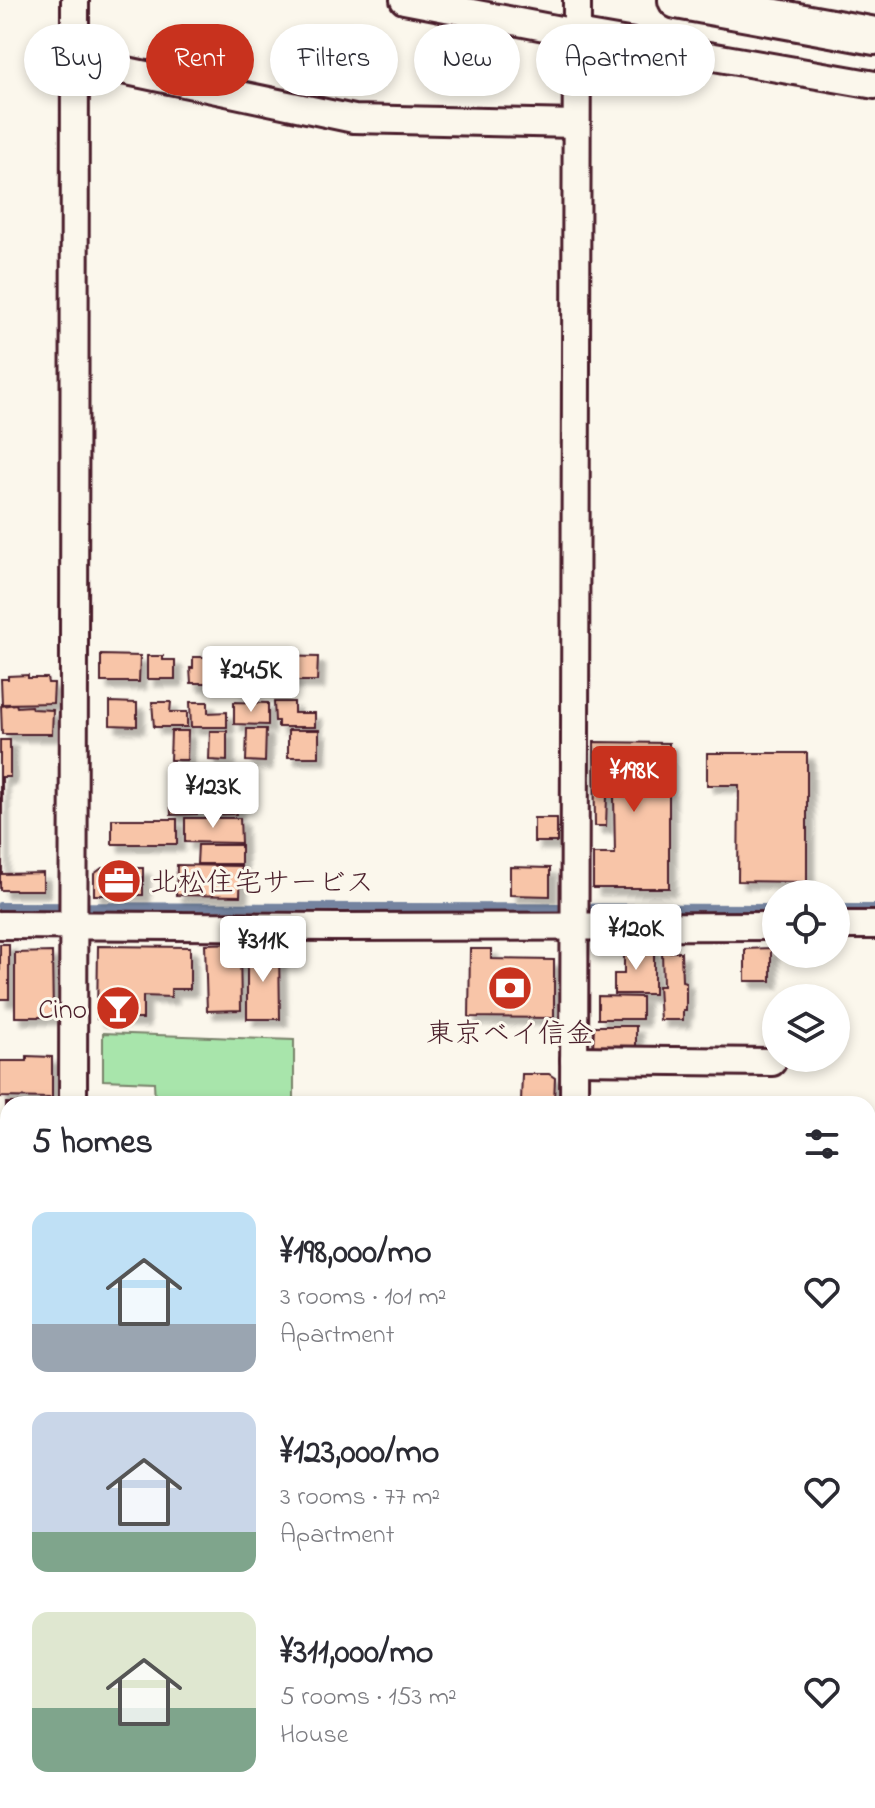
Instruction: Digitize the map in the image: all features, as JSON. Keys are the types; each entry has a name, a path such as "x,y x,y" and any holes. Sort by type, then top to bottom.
{"street":[{"path":"75,0 75,24"},
{"path":"404,0 536,25"},
{"path":"576,24 577,0"},
{"path":"677,0 875,36"},
{"path":"715,57 875,85"},
{"path":"130,72 354,119 576,124"},
{"path":"73,1096 75,96"},
{"path":"574,1096 576,96"},
{"path":"0,925 74,911 574,913 762,925"},
{"path":"850,925 875,925"},
{"path":"574,1060 762,1062"}],"green space":[{"path":"103,1033 294,1040 294,1096 155,1096 154,1082 103,1080"}],"building":[{"path":"101,655 140,656 139,682 101,682"},
{"path":"147,656 175,660 175,679 147,679"},
{"path":"275,656 318,657 317,681 274,681"},
{"path":"193,657 229,657 230,683 191,683"},
{"path":"237,657 268,657 268,682 237,682"},
{"path":"28,675 28,678 47,678 48,683 54,683 53,703 2,704 1,679"},
{"path":"110,702 137,703 137,726 110,725"},
{"path":"152,702 171,702 170,712 187,712 187,727 154,727"},
{"path":"190,702 208,702 208,713 227,712 227,727 191,727"},
{"path":"234,702 268,703 268,725 234,724"},
{"path":"274,702 294,702 294,713 315,713 315,727 278,727"},
{"path":"16,704 17,707 53,710 52,734 2,734 1,706"},
{"path":"247,729 266,729 265,762 246,761"},
{"path":"288,730 319,730 319,757 288,757"},
{"path":"171,731 188,731 187,760 170,760"},
{"path":"210,731 227,731 227,761 209,760"},
{"path":"0,740 10,740 10,777 2,777 2,874 43,873 43,890 0,890"},
{"path":"594,742 669,743 669,888 593,888 593,854 615,854 614,796 607,796 606,826 595,826"},
{"path":"707,753 807,753 807,880 738,881 739,785 707,785"},
{"path":"196,783 197,814 171,815 170,784"},
{"path":"236,795 236,814 208,815 208,796"},
{"path":"185,818 240,818 241,843 185,842"},
{"path":"534,818 557,818 557,842 534,842"},
{"path":"112,819 177,819 177,844 112,844"},
{"path":"198,845 241,845 241,864 197,864"},
{"path":"177,865 241,866 240,896 176,895"},
{"path":"510,867 550,868 550,896 510,895"},
{"path":"102,868 143,868 143,895 94,895 94,874"},
{"path":"240,943 241,1010 207,1011 205,944"},
{"path":"0,944 9,944 9,999 0,999"},
{"path":"98,946 190,947 190,989 171,989 171,997 143,996 143,1019 97,1019"},
{"path":"651,946 650,951 654,951 654,994 614,994 614,974 624,974 624,949"},
{"path":"247,948 279,948 280,1019 247,1019"},
{"path":"762,948 762,968 771,968 771,981 745,981 745,949"},
{"path":"470,949 491,949 491,959 554,960 554,1018 469,1017"},
{"path":"52,952 53,1017 15,1017 15,953"},
{"path":"662,952 681,952 682,981 686,982 683,1020 660,1020 658,986 663,986"},
{"path":"598,996 642,997 642,1019 598,1019"},
{"path":"594,1026 636,1026 636,1056 593,1050"},
{"path":"27,1056 52,1057 52,1096 0,1096 0,1061 27,1061"},
{"path":"522,1074 549,1074 555,1078 554,1096 521,1096"}],"waterway":[{"path":"0,906 762,908"},
{"path":"850,908 875,908"}],"place":[{"name":"北松住宅サービス","path":"119,881"},
{"name":"東京ベイ信金","path":"510,988"},
{"name":"Cino","path":"118,1008"}]}
